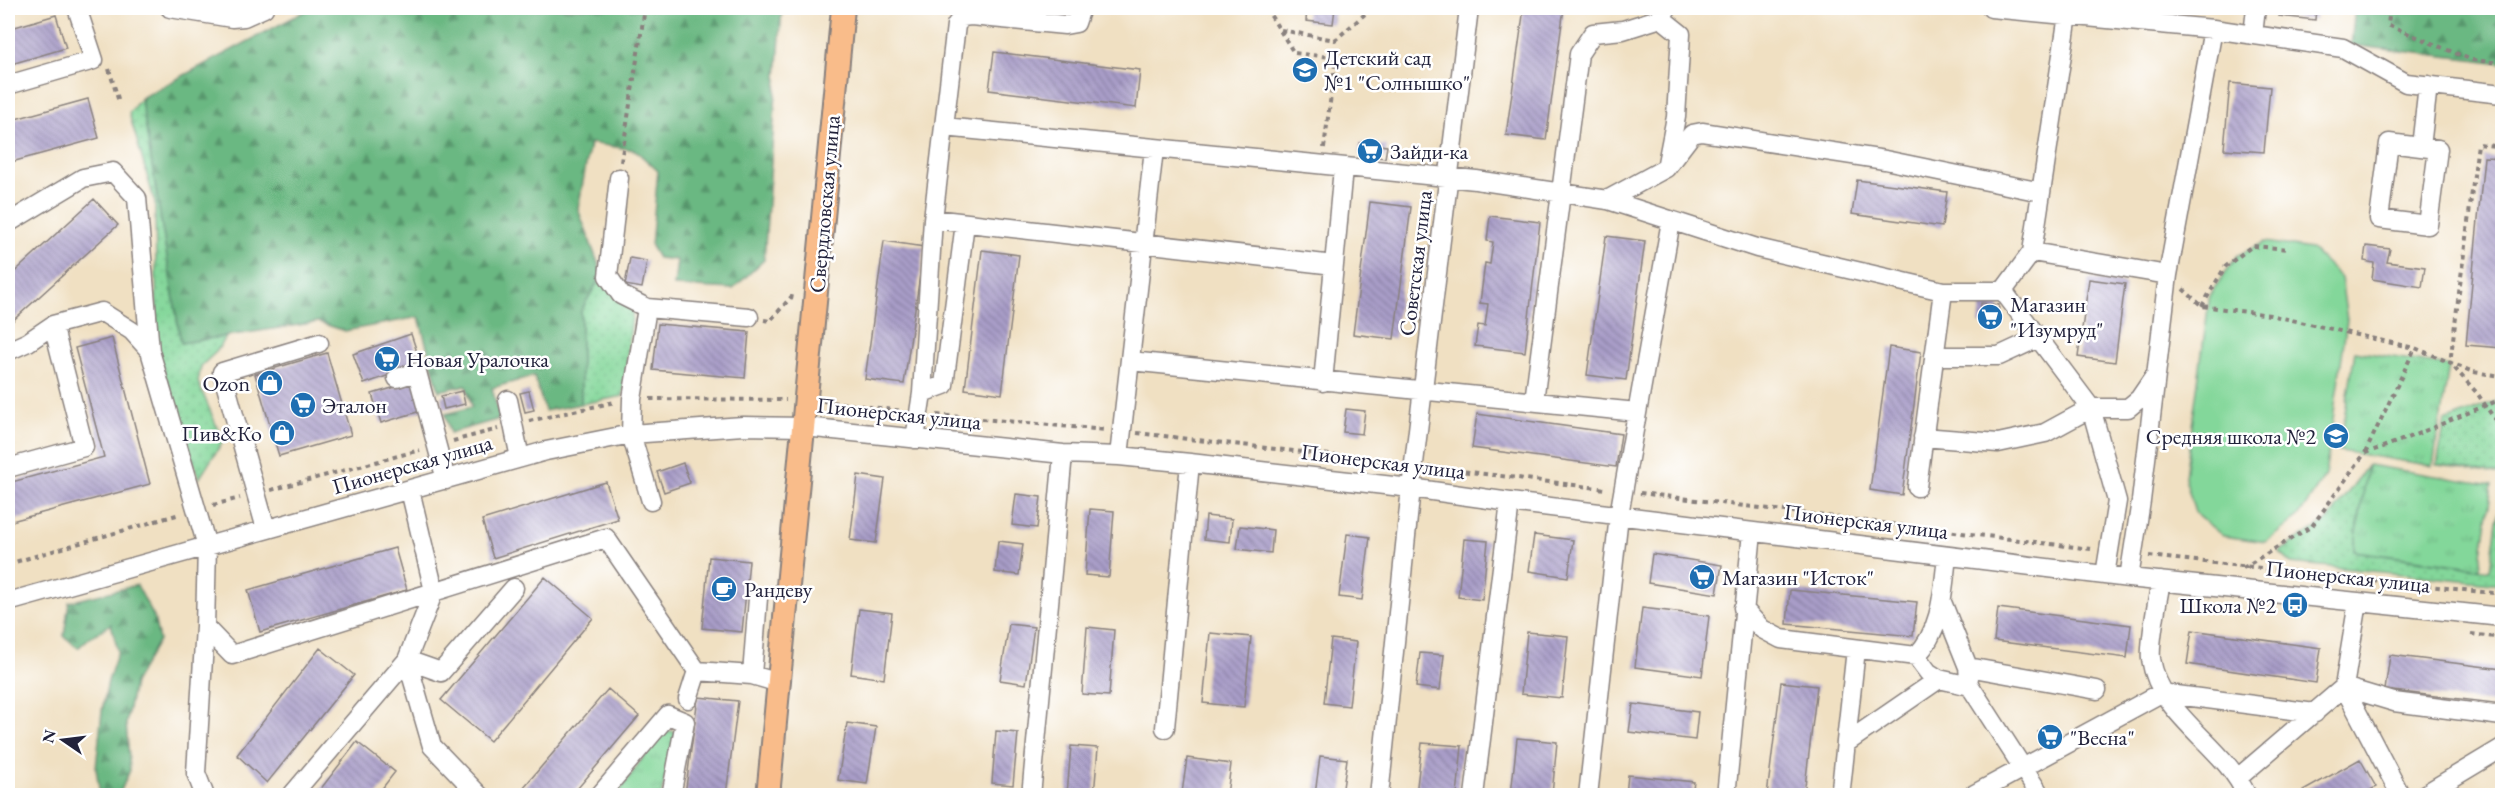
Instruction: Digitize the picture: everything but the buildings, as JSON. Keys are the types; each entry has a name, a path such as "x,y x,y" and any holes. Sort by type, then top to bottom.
{"main road":[{"name":"Свердловская улица","path":"768,795 805,427 843,8"}],"street":[{"path":"8,85 94,60 77,8"},
{"path":"170,8 232,18 244,17 261,9"},
{"path":"915,439 922,393 933,219 956,25 962,17 989,12 1065,25 1076,23 1081,8"},
{"name":"Советская улица","path":"1379,795 1411,488 1469,8"},
{"path":"1991,8 2068,15 2144,15 2212,29 2343,48 2406,83 2502,94"},
{"path":"2253,35 2256,8"},
{"path":"1534,401 1579,54 1593,33 1623,30 1664,13 1681,34 1676,117 1666,168"},
{"path":"2003,291 2032,252 2068,15"},
{"path":"2129,578 2168,274 2212,29"},
{"path":"2421,147 2428,85"},
{"path":"944,127 1476,180 1562,193 1607,200 1759,248 1943,291 2003,291"},
{"path":"1607,200 1666,168 1692,134 1702,132 1885,160 2041,192"},
{"path":"2389,143 2421,147 2438,149 2428,225 2379,219 2389,143"},
{"path":"1119,456 1154,148"},
{"path":"1323,381 1343,168"},
{"path":"8,223 84,178 113,172 137,198 150,351 207,546 205,627 196,773 204,795"},
{"path":"619,178 608,276 621,295 647,308 749,317"},
{"path":"933,219 1334,265"},
{"path":"1588,795 1619,516 1671,221"},
{"path":"922,393 944,385 964,223"},
{"path":"2032,252 2168,274"},
{"path":"1917,487 1943,291"},
{"path":"2003,291 2091,408 2117,501 2105,575"},
{"path":"647,308 632,399 631,434 651,501"},
{"path":"8,351 28,342 53,325 102,312 132,331 150,351"},
{"path":"8,468 84,447 53,325"},
{"path":"1934,356 1999,356 2038,338"},
{"path":"266,529 222,372 319,343"},
{"path":"1130,361 1637,412"},
{"path":"397,378 417,372 446,480"},
{"path":"1923,437 1998,443 2045,433 2091,408 2128,408 2139,399 2156,373"},
{"path":"508,400 520,458"},
{"name":"Пионерская улица","path":"8,602 520,458 631,434 743,426 805,427 1063,454 1119,456 1190,463 1411,488 1619,516 2129,578 2502,616"},
{"path":"1031,795 1063,454"},
{"path":"1165,728 1190,463"},
{"path":"291,795 407,660 434,591 410,490"},
{"path":"1474,795 1510,502"},
{"path":"1726,795 1752,532"},
{"path":"205,627 232,655 606,538 697,670"},
{"path":"1916,656 1924,647 1937,619 1942,602 1947,556"},
{"path":"2161,581 2151,657 2161,693 2239,777 2247,795"},
{"path":"407,660 441,672 514,588"},
{"path":"752,675 758,598"},
{"path":"1942,602 1968,667 1970,686 2041,795"},
{"path":"2358,602 2344,687 2401,795"},
{"path":"1743,608 1762,629 1781,639 1916,656 1928,672 1939,680 1970,686"},
{"path":"1841,788 1856,649"},
{"path":"407,660 432,746 460,788 480,795"},
{"path":"1968,667 2097,690"},
{"path":"697,670 752,675 779,683"},
{"path":"688,699 697,670"},
{"path":"1846,743 1939,680"},
{"path":"2239,777 2344,687"},
{"path":"2344,687 2394,702 2502,716"},
{"path":"1971,795 2024,769 2161,693 2315,713"},
{"path":"599,795 668,715 686,722 671,795"},
{"path":"2422,795 2502,747"}],"path":[{"path":"619,178 645,8"},
{"path":"1266,8 1294,53 1401,65"},
{"path":"1280,30 1335,40 1372,8"},
{"path":"2390,8 2388,25 2472,60 2502,63"},
{"path":"1321,166 1336,57"},
{"path":"2502,147 2478,144 2450,363 2486,406 2502,430"},
{"path":"2202,306 2225,267 2252,246 2289,249"},
{"path":"2168,274 2202,306 2270,315 2415,348 2473,372 2502,376"},
{"path":"749,317 770,321 791,297 815,299"},
{"path":"2243,568 2312,526 2365,453 2415,348"},
{"path":"2365,453 2405,440 2502,399"},
{"path":"8,564 195,510"}],"green space":[{"path":"311,8 782,8 764,260 733,289 674,286 677,260 658,258 651,246 658,171 635,150 590,143 578,209 602,274 581,311 581,404 545,411 534,376 492,388 500,419 450,433 445,414 472,407 466,385 439,391 419,317 345,331 318,322 181,343 141,98"},
{"path":"2355,8 2502,8 2502,63 2351,45"},
{"path":"141,98 181,343 227,336 216,352 201,366 198,382 223,441 199,479 157,349 155,203 129,113"},
{"path":"2265,242 2311,249 2341,278 2347,320 2325,476 2298,517 2266,542 2223,536 2195,513 2185,477 2210,294 2238,255"},
{"path":"602,274 633,307 623,396 581,404 581,311"},
{"path":"2355,351 2449,366 2433,466 2339,451"},
{"path":"2502,399 2502,475 2437,465 2445,421"},
{"path":"2368,465 2354,551 2490,570 2502,488 2502,584 2291,563 2279,552 2328,520"},
{"path":"2368,465 2492,485 2480,568 2354,551"},
{"path":"137,585 154,617 159,640 134,683 126,723 130,770 119,795 100,795 96,768 102,711 108,681 118,651 111,624 78,648 64,636 69,602"},
{"path":"662,730 676,732 661,795 616,796"}],"place":[{"name":"Детский сад №1 \"Солнышко\"","path":"1305,70"},
{"name":"Зайди-ка","path":"1370,151"},
{"name":"Магазин \"Изумруд\"","path":"1990,317"},
{"name":"Новая Уралочка","path":"387,359"},
{"name":"Ozon","path":"270,383"},
{"name":"Эталон","path":"303,405"},
{"name":"Пив&Ко","path":"282,433"},
{"name":"Средняя школа №2","path":"2336,436"},
{"name":"Магазин \"Исток\"","path":"1702,577"},
{"name":"Рандеву","path":"724,589"},
{"name":"Школа №2","path":"2295,605"},
{"name":"\"Весна\"","path":"2050,737"}]}
